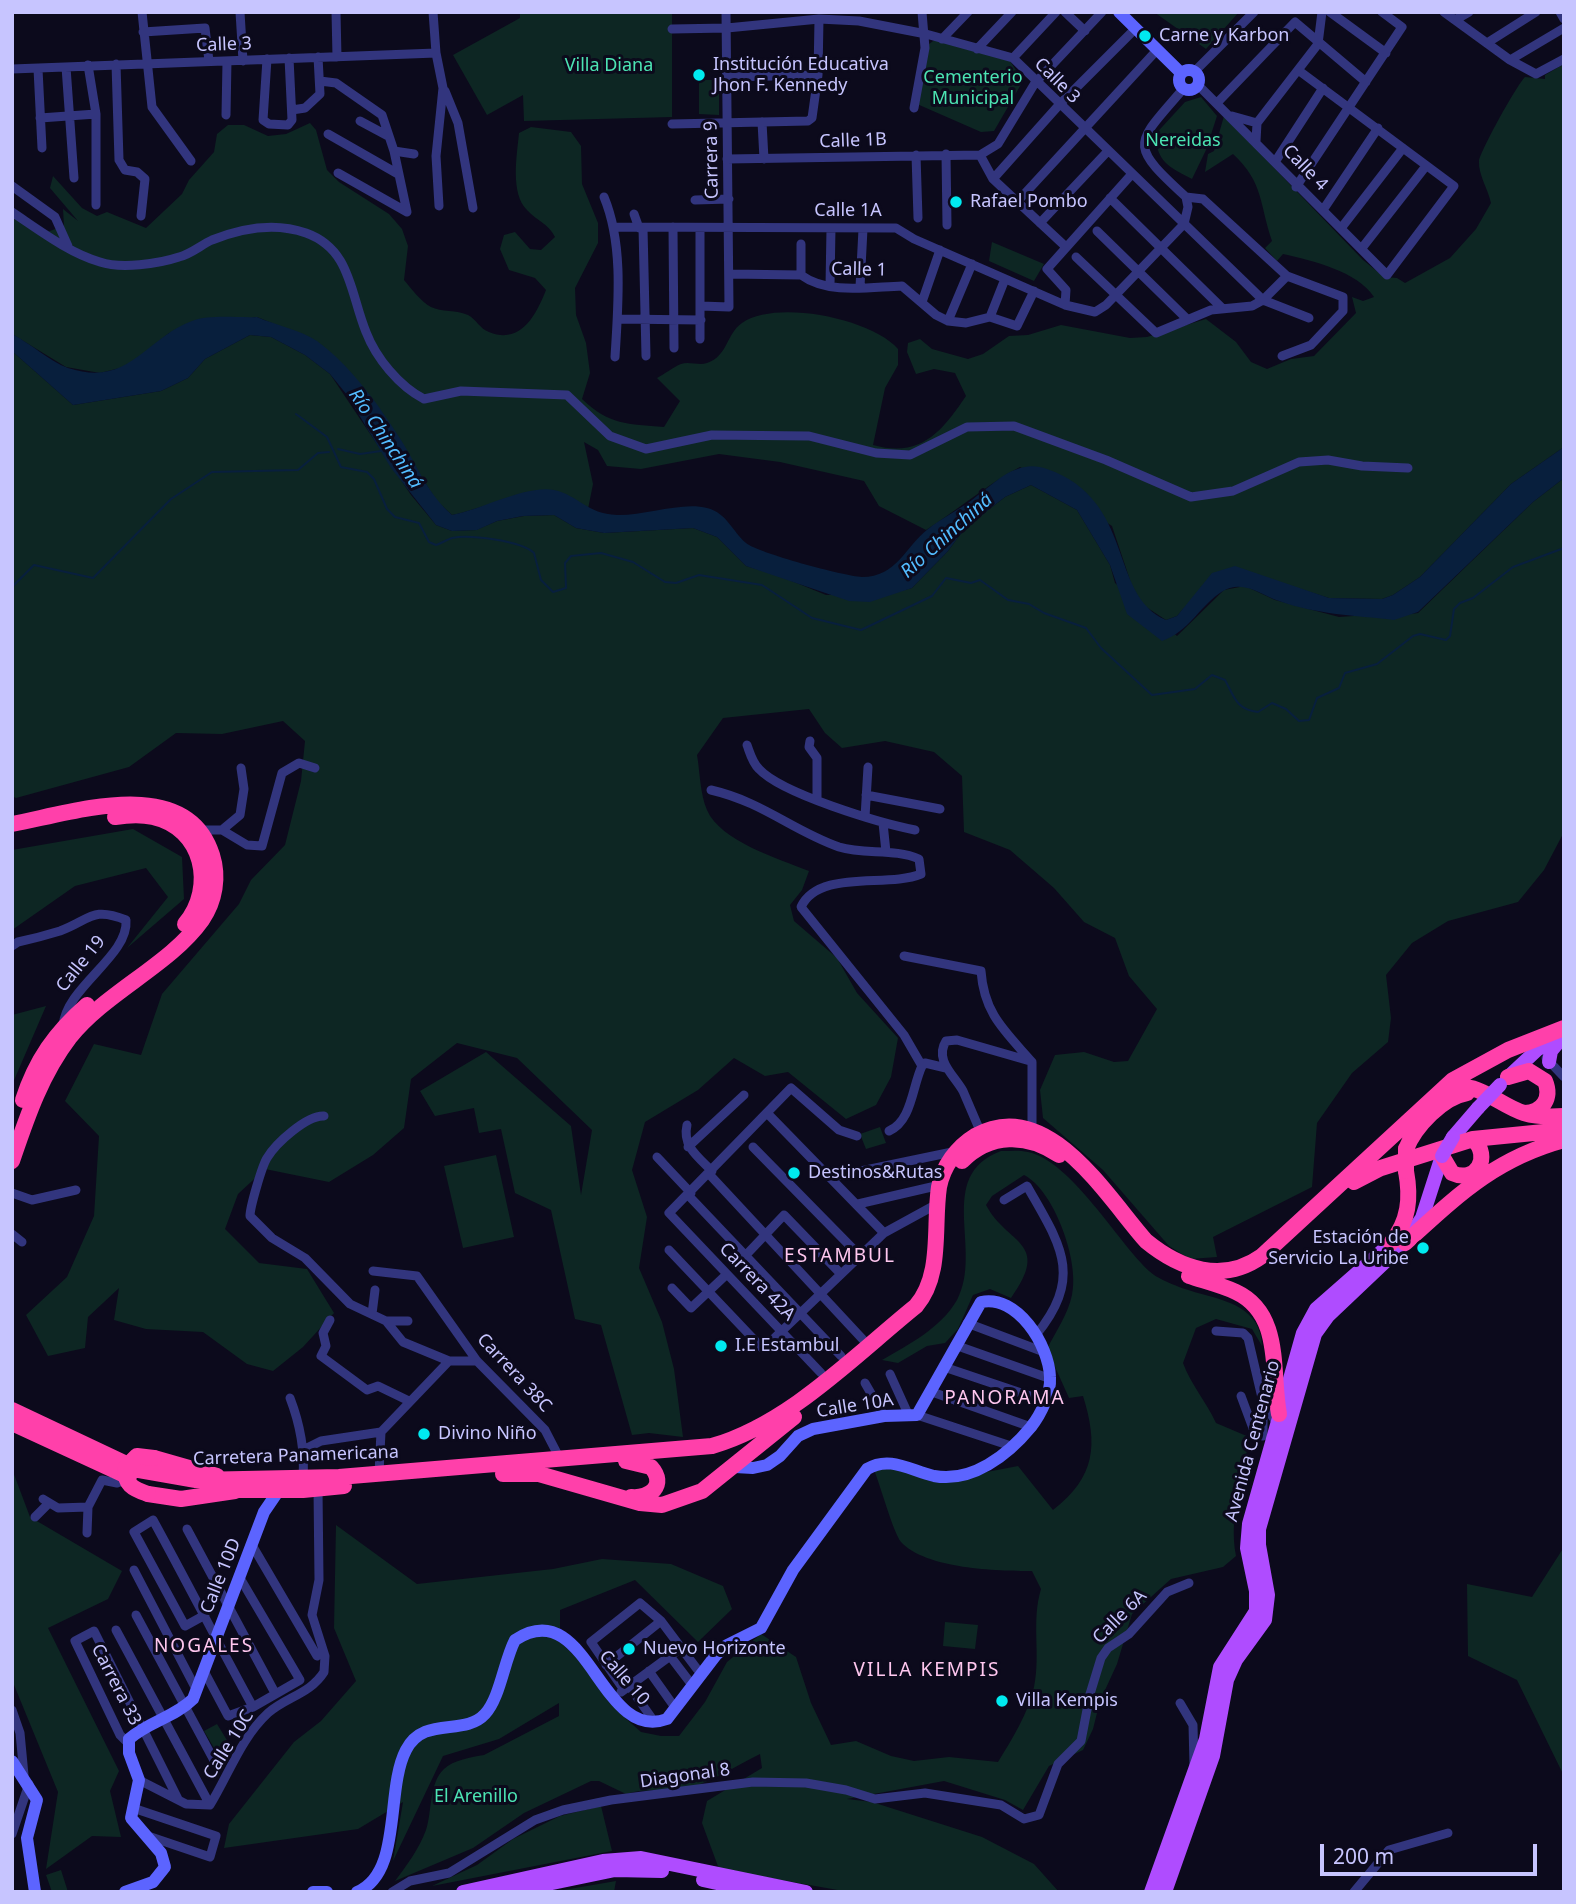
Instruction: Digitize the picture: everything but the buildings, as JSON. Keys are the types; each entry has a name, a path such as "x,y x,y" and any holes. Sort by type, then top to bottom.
{"highway":[{"path":"12,824 136,804 171,810 199,830 210,849 215,866 215,890 207,912 188,935 92,1014 60,1051 42,1081 12,1161"},
{"path":"12,832 124,816 153,817 179,830 200,858 202,890 188,920 63,1026 36,1065 12,1131"},
{"path":"1032,1128 1045,1134 1069,1153 1146,1241 1176,1261 1203,1271 1235,1269 1252,1262 1331,1195 1453,1080 1485,1062 1564,1028"},
{"path":"1509,1077 1529,1072 1541,1076 1548,1087 1547,1100 1539,1110 1521,1112"},
{"path":"1432,1098 1458,1086 1481,1101"},
{"path":"1398,1243 1408,1209 1407,1160 1419,1128 1451,1098 1465,1093 1481,1101 1521,1112 1540,1116 1564,1116"},
{"name":"Carretera Panamericana","path":"12,1410 139,1470 178,1479 303,1478 379,1473 694,1449 738,1439 781,1415 916,1306 929,1286 940,1185 949,1161 981,1133 1007,1128 1032,1128"},
{"name":"Carretera Panamericana","path":"12,1423 131,1477 167,1487 244,1491 318,1489 524,1473 554,1477 650,1504 681,1501 702,1491 735,1467 932,1304 940,1281 950,1183 962,1162 982,1145 1015,1138 1046,1146 1073,1168 1145,1251 1183,1274 1220,1277 1251,1270 1268,1260 1333,1200 1368,1173 1473,1139 1564,1130"},
{"path":"1395,1134 1390,1145 1391,1152 1401,1160 1407,1160"},
{"path":"1442,1156 1452,1173 1461,1177 1471,1175 1479,1168 1483,1158 1481,1148 1473,1139"},
{"path":"1398,1243 1455,1195 1485,1174 1529,1152 1564,1140"},
{"path":"1183,1274 1234,1291 1260,1314 1269,1330 1275,1357 1278,1419"},
{"path":"225,1480 154,1458 137,1457 130,1460 124,1475 132,1488 148,1494 181,1499 244,1491"},
{"path":"588,1458 639,1462 656,1472 658,1483 650,1494 638,1498 611,1494"}],"main road":[{"name":"Avenida Centenario","path":"1165,1892 1213,1755 1227,1679 1236,1660 1265,1620 1268,1595 1259,1545 1259,1529 1309,1349 1328,1316 1398,1243 1428,1198 1442,1156 1453,1137 1481,1101 1536,1051 1564,1036"},
{"path":"1549,1062 1551,1051 1564,1036"},
{"name":"Avenida Centenario","path":"1151,1892 1206,1739 1220,1667 1256,1611 1248,1536 1303,1333 1311,1315 1398,1243"},
{"path":"463,1892 603,1861 641,1858 806,1892"},
{"path":"509,1892 603,1872 643,1868 758,1892"}],"street":[{"path":"142,12 152,107 191,161"},
{"path":"243,61 240,13 253,12"},
{"path":"336,12 337,57"},
{"path":"433,12 436,53 443,89 460,129 473,208"},
{"name":"Carrera 9","path":"701,306 729,307 726,12"},
{"path":"914,108 926,34 922,12"},
{"path":"942,39 968,12"},
{"path":"977,49 1012,12"},
{"path":"1013,58 1056,12"},
{"path":"1065,12 1084,31"},
{"path":"1066,247 993,179 980,155 998,144 1035,83 1102,12"},
{"path":"1119,12 1181,73"},
{"path":"1195,71 1254,12"},
{"path":"1256,141 1257,123 1318,44 1322,12"},
{"path":"1330,12 1386,54"},
{"path":"1296,187 1402,27 1382,12"},
{"path":"1444,12 1510,60 1536,74 1564,59"},
{"path":"1455,20 1469,12"},
{"path":"1487,43 1536,12"},
{"path":"1560,12 1564,19"},
{"path":"672,124 808,121 812,118 818,75 819,19"},
{"name":"Calle 3","path":"672,29 727,28 819,19 859,21 926,34 1013,58 1035,83 1263,300 1309,317"},
{"path":"1217,103 1295,22 1366,82"},
{"path":"143,32 205,28 209,61"},
{"path":"1510,60 1564,28"},
{"path":"993,179 1059,105 1135,29"},
{"path":"1017,201 1157,50"},
{"name":"Calle 3","path":"12,69 436,53"},
{"path":"292,110 305,108 320,93 318,57"},
{"path":"267,59 265,123 291,123 289,58"},
{"path":"226,114 227,61"},
{"path":"116,64 119,160 125,170 144,177 141,216"},
{"path":"88,65 96,114 96,205"},
{"path":"66,67 74,178"},
{"path":"38,69 41,148"},
{"path":"1188,69 1195,71 1199,77 1198,85 1190,90 1184,88 1179,80 1181,73 1188,69"},
{"path":"1298,70 1426,166 1362,248"},
{"path":"728,77 818,75"},
{"path":"320,82 336,83 382,115 394,151 407,212 338,173"},
{"name":"Calle 4","path":"1198,85 1256,141 1296,187 1342,227 1387,275 1454,186 1426,166"},
{"path":"1184,88 1144,134 1142,145 1152,166 1186,197 1203,199 1287,276 1343,297 1343,311 1316,341 1282,356"},
{"path":"1275,162 1323,88"},
{"path":"439,206 436,156 443,89"},
{"path":"40,118 96,114"},
{"path":"1231,116 1257,123"},
{"path":"360,121 388,136"},
{"path":"762,122 764,159"},
{"path":"1323,210 1378,128"},
{"path":"328,134 398,174"},
{"path":"1342,227 1403,148"},
{"path":"394,151 414,154"},
{"path":"1040,222 1107,152"},
{"path":"946,154 947,225"},
{"path":"916,155 918,218"},
{"name":"Calle 1B","path":"727,159 980,155"},
{"path":"1065,305 1066,290 1047,271 1131,175"},
{"path":"12,186 55,217 68,246"},
{"path":"604,197 615,227 618,319 615,357"},
{"path":"1115,295 1184,224 1188,207 1186,197"},
{"path":"1110,198 1222,309"},
{"path":"695,200 729,199"},
{"path":"12,212 76,253 102,263 131,264 179,257 212,241 245,230 287,228 307,233 331,245 342,259 371,343 381,361 413,394 424,399 461,391 515,395 555,392 567,395 610,436 646,449 712,435 809,436 876,453 910,455 967,427 1014,426 1107,460 1191,497 1233,491 1299,462 1328,460 1362,466 1408,468"},
{"path":"634,214 641,228 646,356"},
{"name":"Calle 1A","path":"615,227 896,228 1065,305 1095,312 1115,295"},
{"path":"673,227 674,348"},
{"path":"700,228 700,339"},
{"path":"830,286 831,228"},
{"path":"860,287 863,229"},
{"path":"1097,231 1187,319"},
{"path":"801,244 801,275"},
{"path":"922,302 940,250"},
{"path":"1076,257 1156,333 1187,319 1222,309 1245,308 1263,300 1287,276"},
{"path":"972,264 948,321 966,323 990,317 1017,326 1034,291"},
{"name":"Calle 1","path":"730,274 801,275 810,282 830,286 902,286 936,315 948,321"},
{"path":"990,317 1005,279"},
{"path":"618,319 701,320"},
{"path":"810,741 809,747 817,758 817,799"},
{"path":"747,744 753,762 769,778 788,789 864,817 915,831"},
{"path":"199,830 222,830 247,845 259,848 270,825 282,773 299,763 315,768"},
{"path":"222,830 243,810 241,768"},
{"path":"864,817 868,768"},
{"path":"711,790 750,801 825,842 862,852 886,852 919,859 921,874 834,884 813,892 801,907 904,1035 922,1066"},
{"path":"866,795 940,809"},
{"path":"883,823 886,852"},
{"name":"Calle 19","path":"12,947 18,942 62,930 88,915 100,913 126,920 123,934 114,949 68,1004 63,1026"},
{"path":"904,956 981,971 982,988 992,1015 1032,1062 1032,1128"},
{"path":"981,1133 961,1089 946,1068 942,1054 946,1041 957,1040 1032,1062"},
{"path":"1536,1051 1564,1077"},
{"path":"1509,1077 1536,1061 1549,1062"},
{"path":"889,1131 899,1126 906,1114 922,1066 925,1063 946,1068"},
{"path":"690,1194 791,1088 839,1130 857,1136"},
{"path":"688,1147 744,1095"},
{"path":"768,1114 884,1233"},
{"path":"324,1116 317,1116 300,1127 268,1156 250,1205 250,1216 272,1238 305,1258 350,1304 386,1321 403,1342 449,1361 477,1361"},
{"path":"687,1125 684,1136 688,1147 868,1345"},
{"path":"754,1147 859,1255"},
{"path":"832,1177 958,1151"},
{"path":"657,1157 841,1356"},
{"path":"858,1205 940,1185"},
{"path":"1004,1200 1027,1186 1061,1247 1064,1262 1060,1292 1052,1313 1036,1335"},
{"path":"12,1193 32,1200 76,1190"},
{"name":"Carrera 42A","path":"690,1194 669,1213 821,1373"},
{"path":"668,1250 764,1349 884,1233 938,1203"},
{"path":"746,1255 784,1215 840,1273"},
{"path":"12,1234 22,1242"},
{"name":"Carrera 38C","path":"373,1272 417,1276 477,1361 545,1430 560,1459"},
{"path":"672,1288 691,1308 727,1274"},
{"path":"372,1314 375,1290"},
{"name":"Calle 10","path":"357,1892 370,1886 383,1864 397,1773 407,1748 429,1730 467,1725 486,1713 515,1640 538,1629 556,1632 622,1691 636,1721 654,1724 667,1719 727,1645 761,1628 793,1570 858,1479 871,1466 883,1462 936,1476 961,1475 988,1466 1011,1446 1031,1427 1045,1401 1051,1379 1044,1352 1036,1335 1017,1314 997,1301 981,1302 970,1317"},
{"path":"970,1317 1044,1352"},
{"name":"Calle 10A","path":"735,1467 753,1468 767,1465 780,1456 798,1436 813,1429 884,1416 913,1415 932,1392 970,1317"},
{"path":"330,1320 323,1334 327,1346 321,1356 367,1390 378,1386 410,1401"},
{"path":"386,1321 408,1321"},
{"path":"1216,1331 1243,1333 1248,1338 1263,1402 1263,1436 1254,1430 1241,1396"},
{"path":"955,1345 1051,1379"},
{"path":"303,1450 321,1441 381,1432 449,1361"},
{"path":"944,1367 1045,1401"},
{"path":"890,1374 913,1415 1011,1446"},
{"path":"865,1382 884,1416"},
{"path":"932,1392 1031,1427"},
{"path":"290,1398 298,1419 303,1450 303,1478"},
{"path":"1263,1402 1278,1419"},
{"path":"379,1473 381,1432"},
{"path":"87,1533 88,1507 102,1480 117,1483 131,1477"},
{"name":"Calle 10C","path":"139,1780 178,1801 201,1807 210,1805 242,1747 267,1714 282,1703 302,1695 324,1672 325,1656 312,1615 319,1580 318,1489"},
{"name":"Calle 10D","path":"185,1707 197,1690 264,1512 279,1490"},
{"path":"244,1491 264,1512"},
{"path":"35,1517 46,1501 65,1508 88,1507"},
{"path":"205,1615 186,1626 134,1532 153,1520 205,1615 215,1639 253,1707"},
{"path":"187,1529 275,1693"},
{"path":"252,1545 317,1656"},
{"path":"134,1570 197,1690"},
{"path":"204,1671 229,1716 253,1707 300,1680 240,1578"},
{"name":"Calle 6A","path":"1045,1802 1058,1764 1081,1741 1090,1694 1101,1658 1108,1648 1129,1634 1167,1592 1189,1583"},
{"path":"651,1717 622,1691 591,1642 640,1603 661,1621 697,1669"},
{"path":"136,1615 216,1764"},
{"path":"606,1665 661,1621"},
{"path":"116,1630 210,1805"},
{"name":"Carrera 33","path":"133,1808 139,1780 129,1741 120,1735 75,1641 94,1631 143,1728"},
{"path":"622,1691 681,1648"},
{"path":"670,1656 689,1681"},
{"path":"649,1671 676,1709"},
{"path":"1180,1703 1194,1725 1196,1770"},
{"path":"129,1741 143,1728 185,1707"},
{"path":"12,1710 20,1733 27,1779 12,1834"},
{"path":"143,1728 178,1801"},
{"path":"12,1761 27,1779 37,1800 27,1838 35,1892"},
{"name":"Diagonal 8","path":"392,1892 410,1881 449,1873 535,1820 562,1810 611,1800 753,1782 806,1783 846,1790 875,1799 925,1793 1001,1805 1015,1816 1031,1819 1039,1815 1045,1802"},
{"path":"125,1892 153,1882 164,1872 165,1860 143,1835 131,1818 133,1808 216,1836 211,1857 143,1835"},
{"path":"1354,1892 1389,1850 1448,1833"},
{"path":"313,1892 327,1892"}],"green space":[{"name":"Villa Diana","path":"520,12 672,12 672,117 524,121 523,95 487,115 453,55 520,18"},
{"path":"1154,12 1239,12 1206,49"},
{"name":"Cementerio Municipal","path":"936,39 1010,61 1023,81 994,131 981,132 917,104 929,44"},
{"path":"1564,64 1564,447 1511,484 1420,577 1382,599 1329,598 1265,578 1193,598 1177,616 1166,620 1143,605 1132,586 1112,526 1020,467 926,530 879,506 864,481 780,462 719,454 641,469 607,466 598,450 584,442 593,484 588,509 571,499 537,493 452,515 436,500 375,403 316,341 257,317 169,333 128,366 100,373 66,367 12,334 12,216 44,233 64,226 63,209 78,221 50,188 53,176 82,208 97,216 107,212 146,228 182,194 189,180 214,152 217,134 228,125 244,125 268,136 286,134 310,123 316,130 327,170 339,182 389,214 402,229 408,246 404,280 420,298 435,309 468,315 489,332 510,334 518,331 532,318 546,290 535,278 509,270 500,249 504,235 515,232 530,249 541,250 555,237 549,228 527,210 518,194 516,163 519,133 531,127 571,132 581,146 582,184 598,223 598,243 575,288 576,315 586,343 590,373 582,399 601,414 620,422 664,427 680,401 657,378 681,364 704,364 714,360 742,323 758,316 800,313 823,316 868,329 898,349 898,365 885,388 873,445 904,448 928,439 938,431 966,396 955,373 934,369 916,374 907,352 908,343 920,339 932,349 968,359 983,354 1009,336 1028,335 1061,325 1130,338 1147,337 1206,319 1236,342 1251,362 1267,369 1291,359 1314,356 1356,313 1352,297 1363,301 1374,297 1357,280 1333,268 1283,254 1277,261 1265,248 1272,241 1256,184 1243,165 1233,154 1205,172 1208,154 1214,151 1224,116 1363,260 1384,277 1397,278 1405,283 1450,258 1476,229 1491,203 1479,161 1492,132 1525,77 1545,79 1545,75"},
{"path":"699,80 719,80 719,115 699,114"},
{"name":"Nereidas","path":"1201,97 1217,116 1206,150 1192,179 1163,160 1156,141 1151,139 1185,102"},
{"path":"992,242 1044,264 1034,281 989,261"},
{"path":"250,335 271,337 305,355 330,374 411,495 436,525 452,531 476,530 497,521 524,516 554,515 576,528 604,533 693,528 717,537 746,566 777,575 826,595 896,592 912,588 948,551 965,528 1005,497 1031,485 1077,510 1110,565 1115,583 1177,636 1224,590 1245,586 1275,600 1339,617 1368,615 1382,618 1418,613 1533,502 1564,478 1564,832 1544,870 1518,902 1448,921 1412,943 1386,975 1391,1018 1388,1042 1352,1073 1317,1123 1312,1187 1213,1237 1217,1257 1190,1259 1169,1246 1103,1170 1043,1118 1040,1090 1055,1055 1084,1052 1114,1062 1128,1061 1157,1009 1129,976 1115,938 1084,922 1054,888 1010,850 964,832 962,776 934,752 885,741 842,748 825,733 809,709 723,718 697,755 707,810 724,831 737,840 809,871 802,890 790,905 794,921 837,958 857,993 898,1038 891,1077 876,1105 846,1119 788,1072 765,1076 734,1058 698,1090 645,1122 632,1170 647,1217 639,1268 662,1322 674,1369 683,1437 649,1433 632,1435 601,1325 575,1319 551,1210 515,1193 501,1129 479,1133 474,1108 435,1116 420,1091 486,1052 571,1126 581,1195 592,1130 517,1058 457,1043 411,1079 404,1128 373,1155 329,1182 265,1169 238,1194 225,1229 259,1263 307,1269 334,1313 303,1347 273,1371 247,1364 203,1332 146,1329 114,1320 119,1288 88,1317 85,1348 48,1356 26,1315 67,1277 94,1216 99,1136 65,1101 94,1044 141,1055 162,994 239,904 251,880 285,845 301,781 305,741 283,721 222,734 176,733 129,767 16,798 12,796 12,351 73,405 161,391 188,378 205,359"},
{"path":"133,829 182,857 184,899 127,948 168,897 146,868 75,886 12,930 12,850"},
{"path":"46,1006 12,1085 12,1015"},
{"path":"880,1127 886,1143 866,1149 860,1134"},
{"name":"El Arenillo","path":"1001,1151 1028,1152 1044,1158 1061,1170 1149,1271 1172,1284 1240,1308 1256,1323 1262,1346 1252,1329 1216,1319 1196,1328 1183,1363 1186,1371 1216,1423 1249,1437 1235,1511 1236,1556 1223,1567 1171,1579 1132,1614 1117,1664 1100,1701 1093,1729 1083,1750 1049,1766 1023,1810 1005,1800 944,1781 847,1799 872,1802 982,1837 1034,1864 1059,1892 849,1892 719,1869 702,1823 707,1801 762,1768 760,1754 708,1781 682,1790 626,1794 599,1781 591,1781 524,1813 473,1848 395,1881 423,1837 436,1782 444,1769 457,1761 484,1755 559,1716 559,1703 499,1739 443,1756 393,1861 403,1802 358,1829 224,1848 229,1824 294,1742 321,1721 356,1681 334,1628 336,1525 417,1584 553,1569 602,1559 671,1564 723,1586 732,1609 698,1642 635,1580 560,1610 560,1642 582,1663 623,1716 641,1732 679,1736 705,1702 727,1662 761,1634 796,1657 811,1703 831,1745 856,1741 891,1756 914,1761 949,1757 998,1762 1024,1717 1034,1687 1037,1614 1041,1589 1032,1571 963,1567 927,1558 912,1551 898,1537 874,1470 890,1465 961,1477 1018,1466 1053,1510 1078,1485 1085,1472 1090,1459 1091,1429 1083,1396 1069,1398 1047,1349 1070,1302 1072,1264 1062,1228 1054,1211 1035,1183 1024,1175 992,1196 986,1205 1027,1254 1023,1279 1011,1298 990,1289 973,1295 958,1329 945,1343 927,1346 898,1363 882,1360 933,1327 957,1300 964,1280 965,1196 970,1178 981,1163"},
{"path":"496,1155 514,1237 463,1248 444,1166"},
{"path":"12,1469 30,1517 122,1571 108,1599 48,1628 119,1771 110,1791 121,1837 92,1836 46,1869 58,1792 12,1680"},
{"path":"1564,1547 1564,1776 1517,1680 1468,1656 1467,1584 1532,1597"},
{"path":"945,1622 978,1625 975,1649 943,1646"},
{"path":"217,1724 233,1750 220,1758 204,1731"},
{"path":"601,1806 612,1851 432,1886 477,1865 513,1839 560,1816"},
{"path":"61,1870 68,1892 52,1892 46,1875"},
{"path":"616,1881 614,1892 552,1892"}],"water":[{"name":"Río Chinchiná","path":"215,317 257,317 311,337 341,362 373,400 401,440 429,489 452,515 517,494 542,489 562,492 607,514 697,506 720,514 746,543 754,547 838,573 862,577 874,576 892,567 928,529 1006,474 1025,467 1036,467 1047,469 1075,483 1095,502 1108,524 1135,590 1148,608 1166,620 1177,616 1212,573 1235,566 1329,598 1382,599 1420,577 1511,484 1564,447 1564,478 1533,502 1418,612 1394,620 1336,614 1294,606 1252,589 1238,587 1223,591 1180,631 1162,641 1127,614 1110,565 1077,510 1031,485 1005,497 965,528 948,551 912,588 870,602 849,601 746,566 717,537 693,528 604,533 576,528 554,515 523,516 497,521 477,530 452,531 436,525 391,468 347,395 330,374 305,355 271,337 250,335 205,359 188,378 161,391 73,405 12,351 12,334 68,368 106,372 135,359 175,329 192,321"}],"waterway":[{"path":"296,414 327,437 341,467 367,472 374,479 387,509 395,517 419,523 429,542 436,545 452,538 470,537 519,545 534,553 541,580 553,592 566,588 565,563 571,556 601,553 633,562 665,582 676,583 699,575 762,585 812,618 861,630 932,596 946,578 971,583 980,580 1008,600 1029,604 1044,613 1086,628 1101,648 1152,695 1195,689 1212,675 1225,680 1237,701 1245,708 1258,712 1272,703 1286,709 1299,721 1309,720 1317,698 1339,688 1345,673 1377,664 1413,636 1420,634 1446,640 1450,636 1454,609 1460,603 1473,598 1513,567 1564,548"},
{"name":"Río Chinchiná","path":"338,449 360,454 381,451"},
{"path":"12,587 34,565 93,578 171,499 212,472 298,470 318,453 329,452"}],"place":[{"name":"Carne y Karbon","path":"1145,36"},
{"name":"Institución Educativa Jhon F. Kennedy","path":"699,75"},
{"name":"Rafael Pombo","path":"956,202"},
{"name":"Destinos&Rutas","path":"794,1173"},
{"name":"Estación de Servicio La Uribe","path":"1423,1248"},
{"name":"I.E Estambul","path":"721,1346"},
{"name":"Divino Niño","path":"424,1434"},
{"name":"Nuevo Horizonte","path":"629,1649"},
{"name":"Villa Kempis","path":"1002,1701"}],"district":[{"name":"ESTAMBUL","path":"840,1257"},
{"name":"PANORAMA","path":"1005,1399"},
{"name":"NOGALES","path":"204,1647"},
{"name":"VILLA KEMPIS","path":"927,1671"}]}
